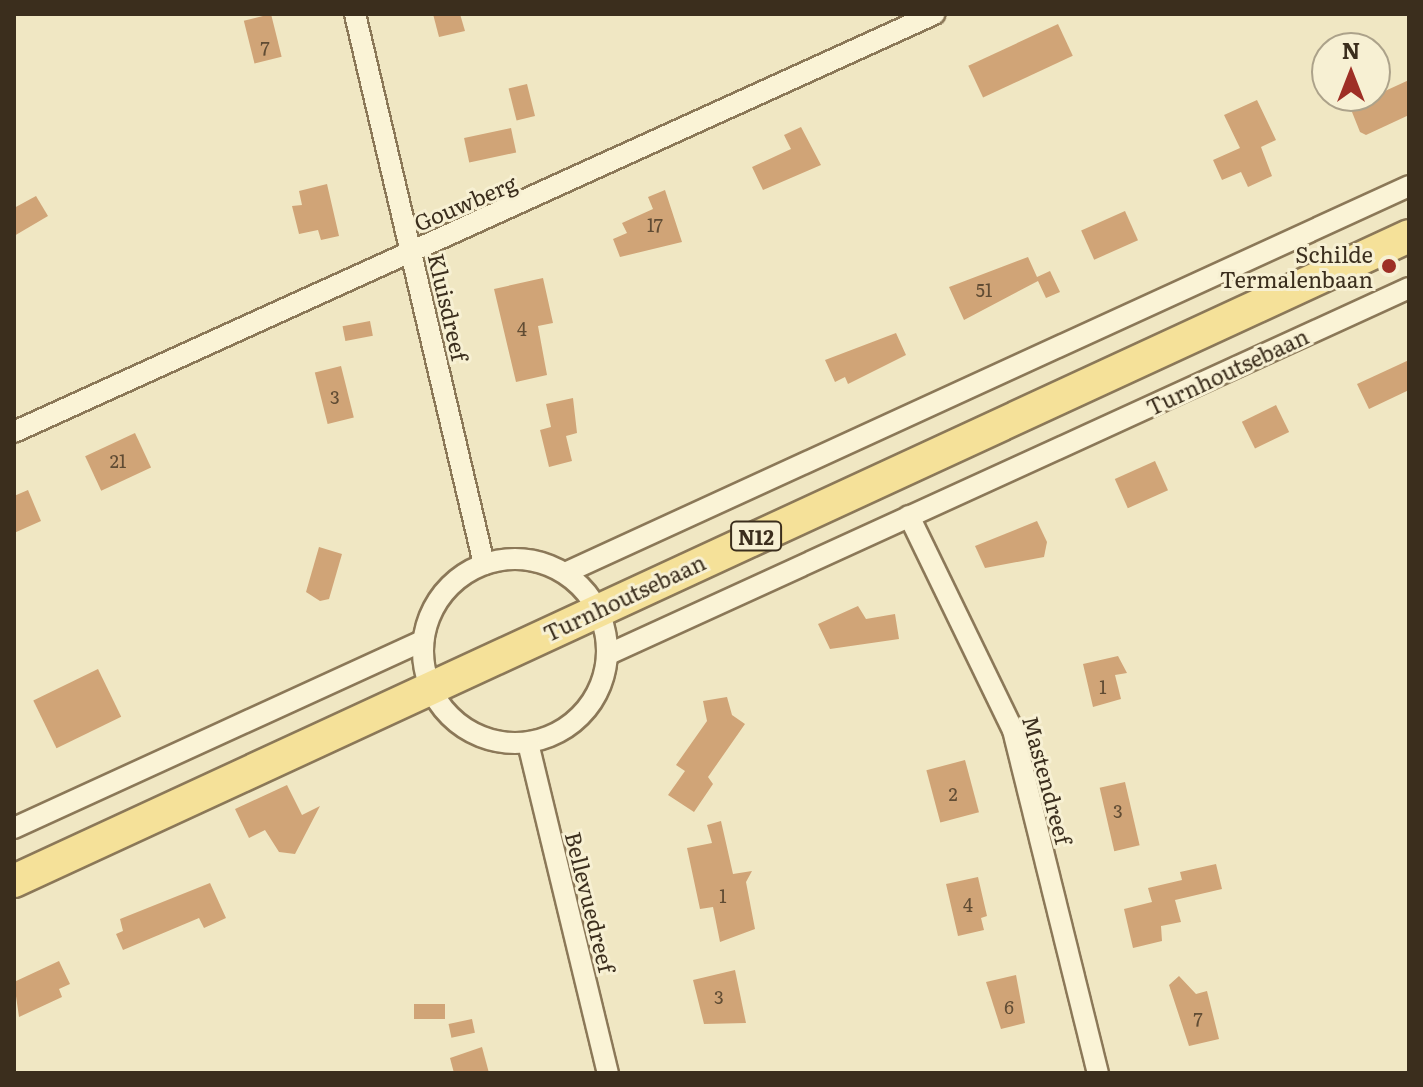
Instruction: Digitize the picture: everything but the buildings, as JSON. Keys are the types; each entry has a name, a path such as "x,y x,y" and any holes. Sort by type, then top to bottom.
{"main road":[{"name":"Turnhoutsebaan","path":"14,881 1409,236"}],"street":[{"name":"Kluisdreef","path":"355,14 484,564"},
{"name":"Gouwberg","path":"14,432 934,14"},
{"name":"Turnhoutsebaan","path":"565,573 1409,186"},
{"name":"Turnhoutsebaan","path":"609,654 1409,288"},
{"name":"Mastendreef","path":"909,516 1013,730 1098,1073"},
{"path":"512,558 565,573 598,610 609,654 587,709 561,731 528,743 480,737 459,725 429,687 423,641 442,593 484,564 512,558"},
{"path":"14,828 423,641"},
{"name":"Bellevuedreef","path":"528,743 608,1073"}],"place":[{"name":"Schilde Termalenbaan","path":"1389,266"}]}
